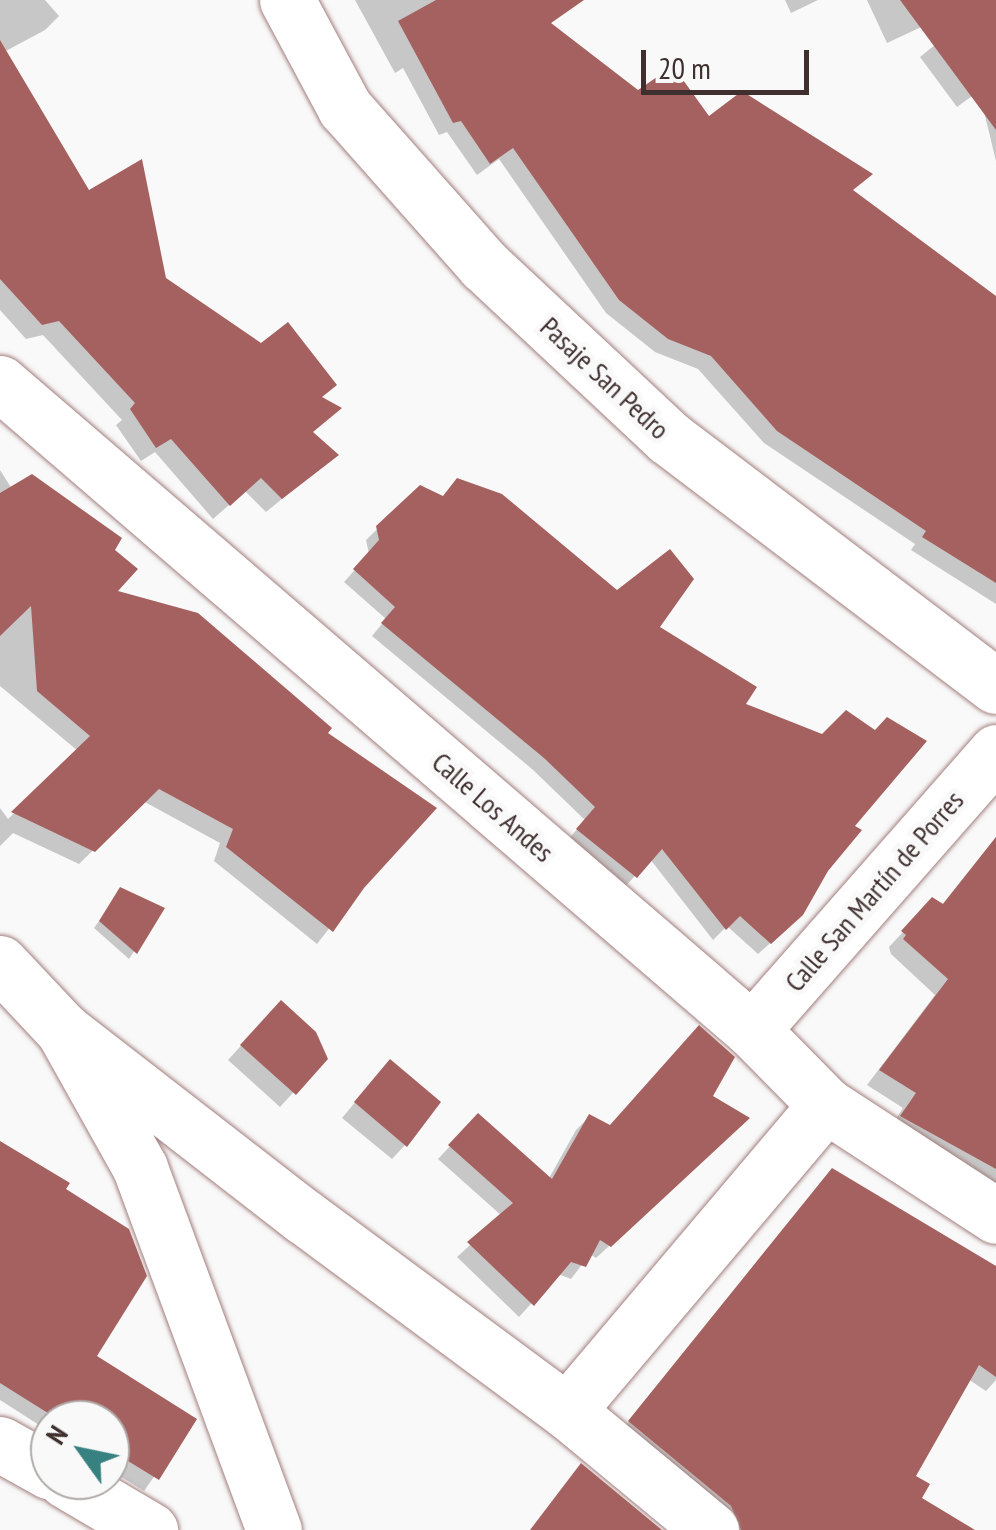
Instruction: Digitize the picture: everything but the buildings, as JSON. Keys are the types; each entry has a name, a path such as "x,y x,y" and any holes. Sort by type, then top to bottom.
{"street":[{"name":"Pasaje San Pedro","path":"287,0 345,108 484,265 669,438 996,686"},
{"name":"Calle Los Andes","path":"0,383 752,1030 826,1105 996,1216"},
{"name":"Calle San Martín de Porres","path":"752,1030 994,757"},
{"path":"0,963 63,1030 304,1216 567,1411 711,1530"},
{"path":"63,1030 140,1168 274,1530"},
{"path":"567,1411 826,1105"},
{"path":"0,1444 30,1461"},
{"path":"99,1500 150,1530"}]}
